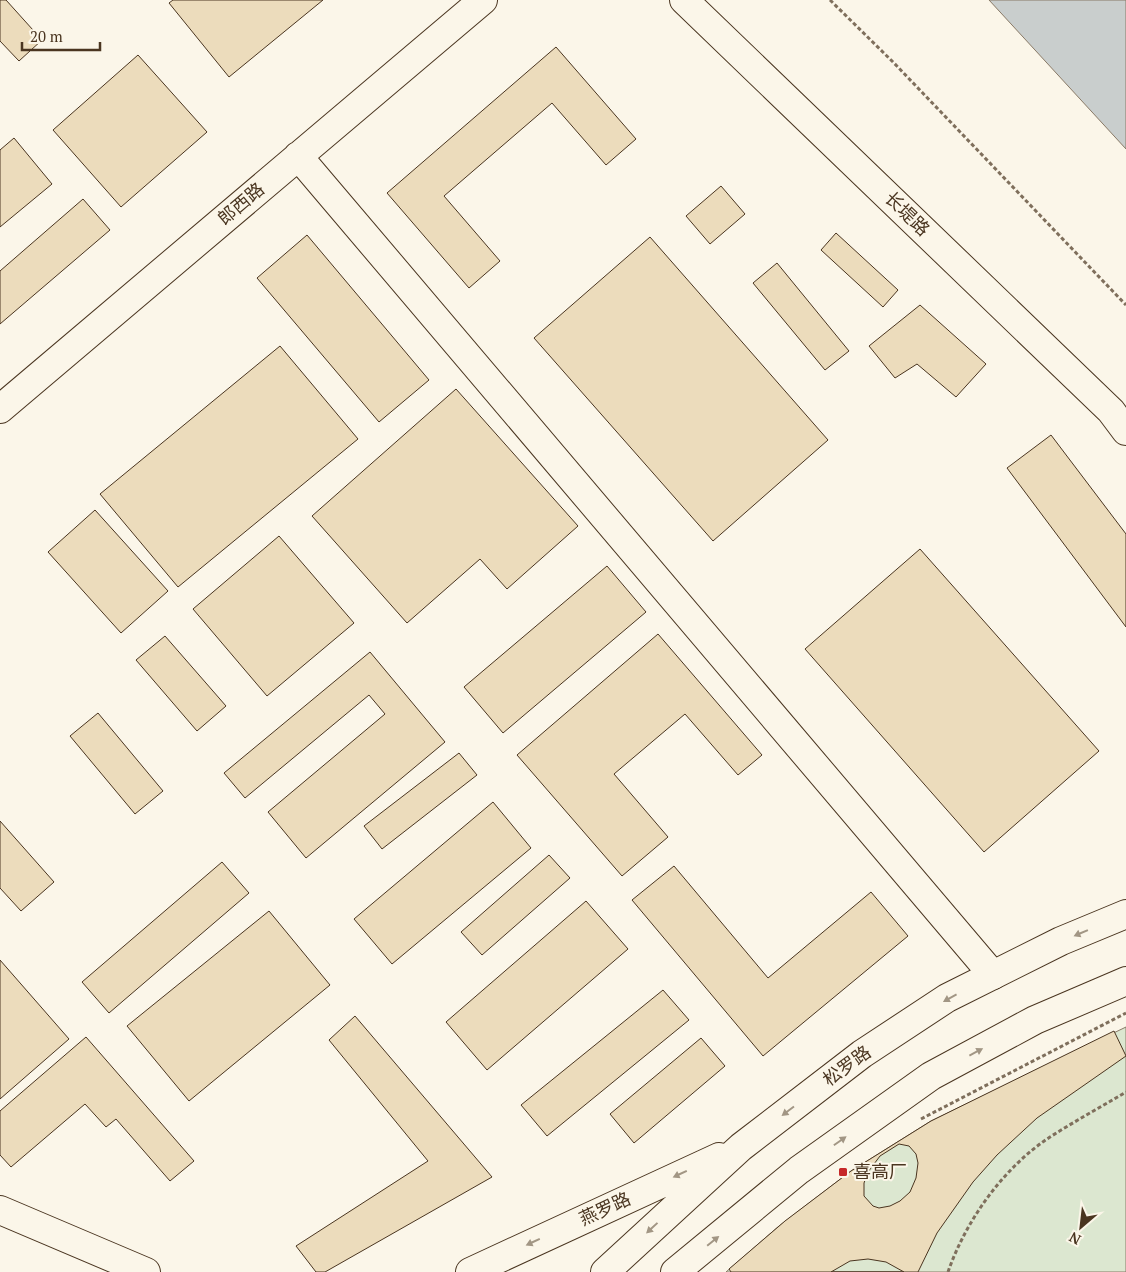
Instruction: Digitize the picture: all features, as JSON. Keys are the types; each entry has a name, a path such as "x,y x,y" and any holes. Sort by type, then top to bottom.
{"street":[{"name":"郎西路","path":"0,409 483,0"},
{"name":"长堤路","path":"684,0 1111,410 1126,431"},
{"path":"298,156 993,975"},
{"name":"松罗路","path":"605,1272 741,1147 862,1054 947,998 1061,941 1126,914"},
{"path":"675,1272 799,1170 931,1076 1036,1020 1126,981"},
{"name":"燕罗路","path":"470,1272 741,1147"},
{"path":"0,1210 146,1272"}],"path":[{"path":"830,0 893,62 1126,305"},
{"path":"914,1123 1126,1013"},
{"path":"948,1272 974,1219 997,1186 1023,1158 1049,1137 1126,1092"}],"green space":[{"path":"1126,1027 1126,1272 726,1272 779,1226 851,1171 931,1121"}],"shaded area":[{"path":"989,0 1126,0 1126,149"}],"building":[{"path":"0,0 6,0 42,40 19,61 0,41"},
{"path":"173,0 323,0 229,77 169,3"},
{"path":"556,47 636,139 606,165 552,103 444,196 500,261 469,288 387,193"},
{"path":"138,55 207,132 121,207 53,130"},
{"path":"14,138 52,184 0,227 0,150"},
{"path":"721,186 745,214 710,244 686,216"},
{"path":"83,199 110,230 0,324 0,271"},
{"path":"836,233 898,290 883,307 821,250"},
{"path":"307,235 429,380 379,422 257,278"},
{"path":"650,237 828,440 713,541 534,338"},
{"path":"777,263 849,351 825,370 753,283"},
{"path":"920,305 986,364 956,397 917,364 895,378 869,346"},
{"path":"280,346 358,439 178,587 100,494"},
{"path":"456,389 578,526 507,589 480,559 407,623 312,516"},
{"path":"1051,435 1126,534 1126,627 1007,468"},
{"path":"95,510 168,591 121,633 48,552"},
{"path":"279,536 354,623 267,696 193,609"},
{"path":"920,549 1099,751 984,852 805,649"},
{"path":"607,566 646,612 503,733 464,687"},
{"path":"658,634 762,755 738,775 685,714 614,774 668,837 622,876 517,755"},
{"path":"165,636 226,706 197,731 136,660"},
{"path":"370,652 445,742 306,858 268,812 385,714 369,695 245,798 224,773"},
{"path":"98,713 163,791 135,814 70,736"},
{"path":"459,753 477,775 382,849 364,826"},
{"path":"493,802 531,848 392,964 354,919"},
{"path":"0,821 54,882 21,911 0,888"},
{"path":"549,855 570,878 482,955 461,932"},
{"path":"222,862 249,893 109,1013 82,982"},
{"path":"674,866 768,978 871,892 908,936 763,1056 632,900"},
{"path":"586,901 628,949 487,1070 446,1022"},
{"path":"269,911 330,985 189,1101 127,1026"},
{"path":"0,960 69,1039 0,1099"},
{"path":"663,990 689,1020 547,1136 521,1105"},
{"path":"355,1016 492,1177 325,1272 316,1272 296,1246 428,1161 329,1040"},
{"path":"1114,1031 1126,1056 1037,1118 997,1155 973,1182 937,1233 918,1272 731,1272 729,1269 785,1221 851,1171 931,1121","holes":["899,1144 909,1146 916,1154 918,1163 916,1178 910,1192 900,1201 890,1206 879,1208 873,1206 864,1196 864,1183 868,1172 880,1156"]},
{"path":"86,1037 194,1161 170,1181 116,1119 106,1127 85,1104 11,1167 0,1155 0,1111"},
{"path":"701,1038 725,1066 634,1143 610,1114"},
{"path":"868,1259 886,1262 904,1272 831,1272 850,1261"}],"place":[{"name":"喜高厂","path":"843,1172"}]}
